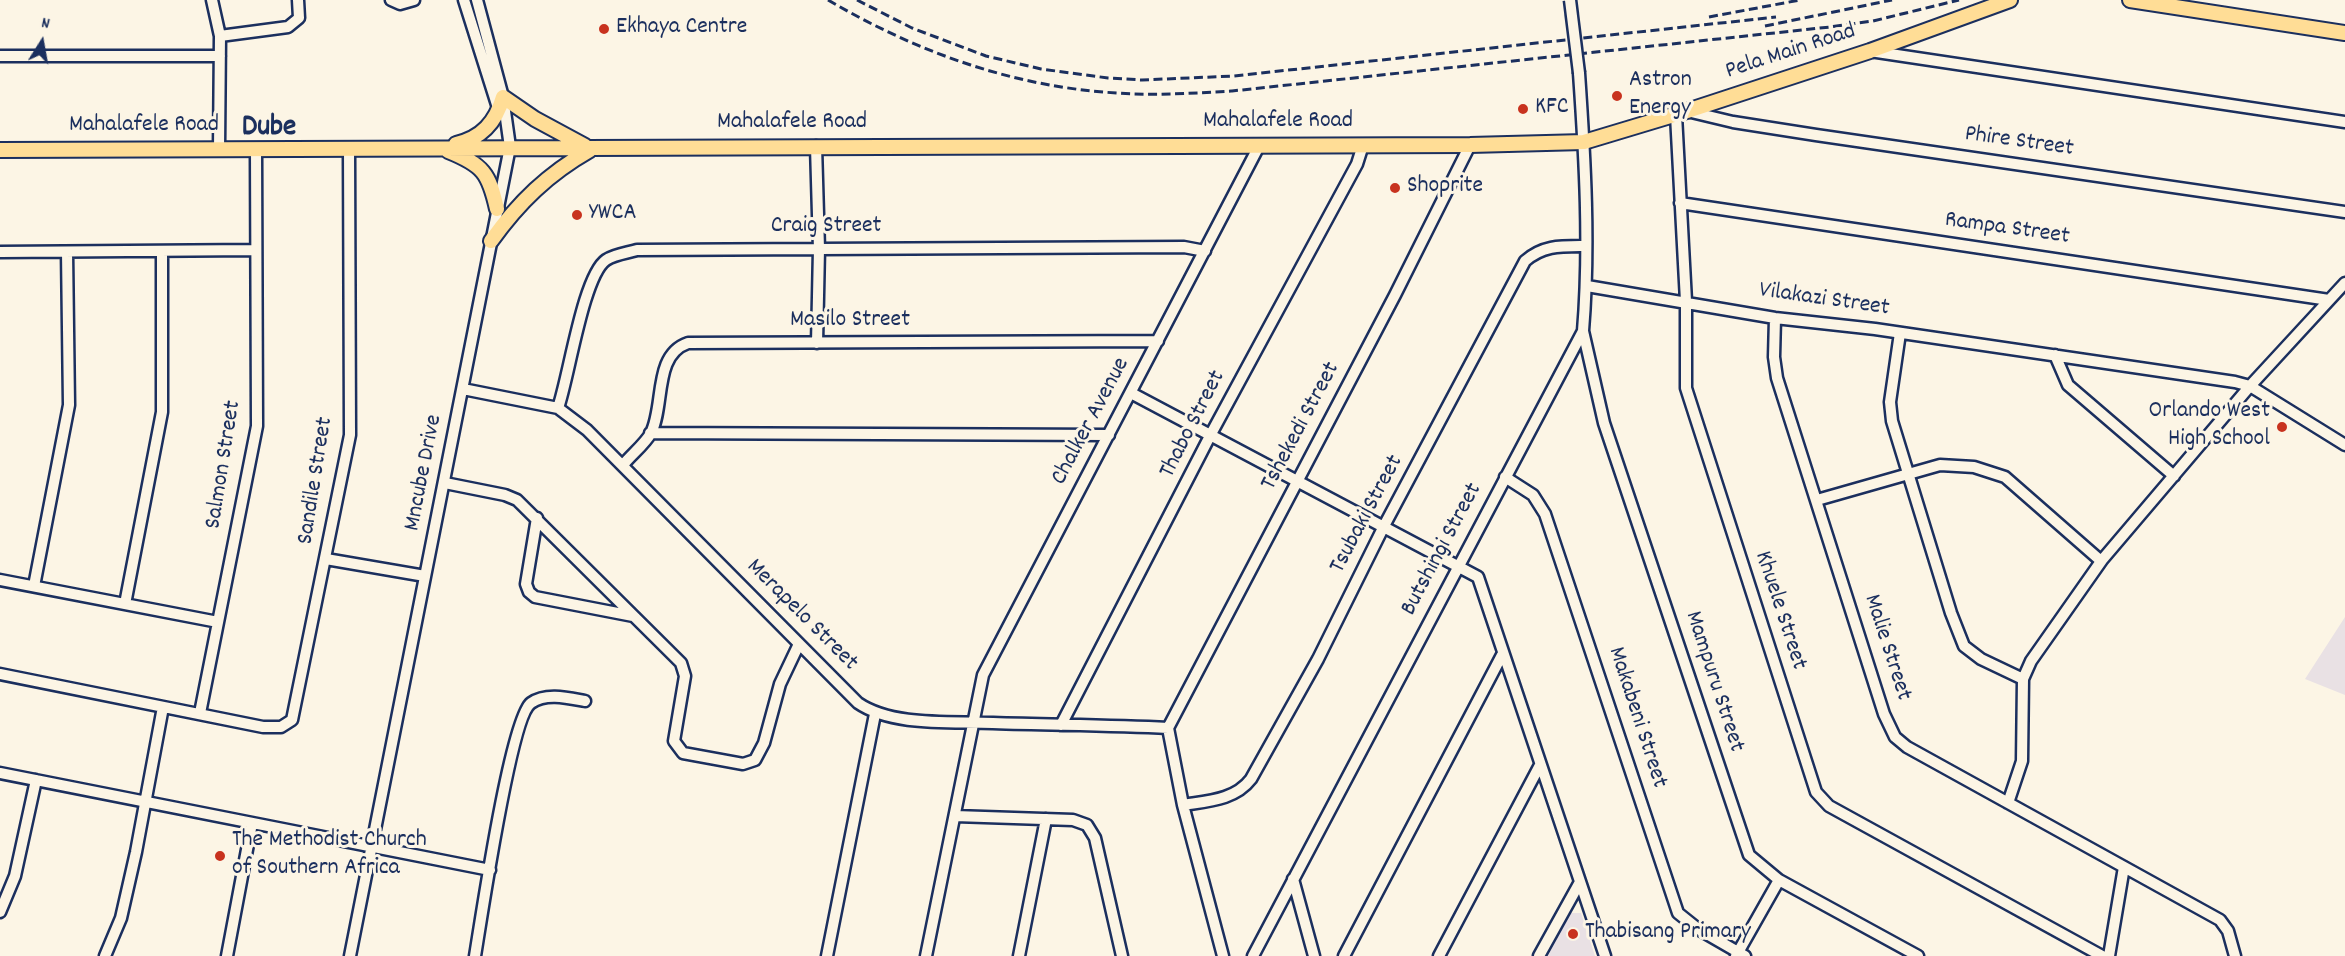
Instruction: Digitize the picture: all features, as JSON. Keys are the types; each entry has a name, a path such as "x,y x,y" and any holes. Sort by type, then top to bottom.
{"main road":[{"name":"Pela Main Road","path":"1584,142 1682,113 1870,51 2010,0"},
{"path":"2130,0 2345,33"},
{"path":"440,148 467,141 481,134 499,111 503,97 564,136 592,149"},
{"name":"Mahalafele Road","path":"0,150 1470,145 1584,142"},
{"path":"440,148 467,159 480,168 491,182 497,209"},
{"path":"491,241 511,213 535,187 562,166 592,149"}],"street":[{"path":"212,0 220,36 219,149"},
{"path":"220,36 288,27 299,18 298,0"},
{"path":"391,0 400,4 414,0"},
{"path":"464,0 499,111"},
{"name":"Mncube Drive","path":"350,956 510,147 503,97 477,0"},
{"name":"Butshingi Street","path":"1253,956 1583,331 1587,286 1584,142 1570,0"},
{"path":"1870,51 2345,122"},
{"path":"0,56 220,56"},
{"name":"Khuele Street","path":"1682,113 1680,203 1686,301 1686,388 1816,792 1830,806 2102,956"},
{"name":"Phire Street","path":"1682,113 1827,137 2345,212"},
{"name":"Thabo Street","path":"1061,725 1211,434 1357,164 1363,145"},
{"name":"Tshekedi Street","path":"1168,728 1470,145"},
{"path":"816,146 819,249 817,343"},
{"name":"Chalker Avenue","path":"926,956 983,675 1259,146"},
{"name":"Sandile Street","path":"200,713 276,728 292,720 296,709 350,435 348,148"},
{"name":"Salmon Street","path":"200,713 257,426 256,149"},
{"name":"Rampa Street","path":"1680,203 2329,300"},
{"name":"Tsubaki Street","path":"1184,805 1231,795 1240,791 1251,779 1318,659 1384,526 1525,261 1533,254 1548,247 1585,246"},
{"name":"Craig Street","path":"558,408 588,292 596,274 606,260 637,250 1184,248 1204,251"},
{"path":"0,252 255,250"},
{"path":"125,604 162,412 162,251"},
{"path":"34,586 69,405 67,252"},
{"path":"2008,803 2022,761 2023,679 2031,661 2101,561 2250,386 2345,283"},
{"name":"Vilakazi Street","path":"1587,286 1686,301 1775,318 2055,355 2250,386 2345,445"},
{"name":"Malie Street","path":"1775,318 1774,357 1777,378 1889,728 1906,747 2220,921 2228,931 2235,956"},
{"name":"Mampuru Street","path":"1583,331 1593,385 1604,423 1738,828 1749,855 1779,880 1918,956"},
{"path":"1899,333 1890,410 1951,613 1964,646 1981,659 2023,679"},
{"name":"Masilo Street","path":"623,465 650,433 668,357 679,346 688,343 1158,341"},
{"path":"2055,355 2063,378 2068,385 2174,476"},
{"name":"Merapelo Street","path":"463,389 558,408 587,430 858,703 875,714 898,718 972,722 1168,728"},
{"path":"1131,393 1460,565 1478,577 1502,655 1605,956"},
{"path":"650,433 1109,435"},
{"path":"1817,500 1909,473 1953,464 1999,473 2101,561"},
{"name":"Makabeni Street","path":"1505,477 1533,495 1545,514 1673,903 1686,921 1740,955"},
{"path":"445,483 505,495 517,500 684,669 685,676 674,741 677,748 691,757 743,764 754,760 764,743 780,684 799,644"},
{"path":"537,518 526,584 529,592 535,597 633,616"},
{"path":"326,560 425,576"},
{"path":"0,580 218,622"},
{"path":"1344,956 1502,655"},
{"path":"0,674 200,713"},
{"path":"475,956 519,725 525,710 532,702 544,698 585,701"},
{"path":"105,956 121,918 163,707"},
{"path":"826,956 875,714"},
{"path":"1168,728 1184,805 1222,956"},
{"path":"1439,956 1540,765"},
{"path":"0,773 490,870"},
{"path":"0,912 36,780"},
{"path":"955,816 1082,822 1092,831 1122,956"},
{"path":"1020,956 1046,819"},
{"path":"227,956 252,823"},
{"path":"2109,956 2124,867"},
{"path":"1293,879 1314,956"},
{"path":"1740,955 1779,880"},
{"path":"1539,956 1580,882"}],"shaded area":[{"path":"2345,617 2345,695 2305,679"},
{"name":"Thabisang Primary","path":"1570,913 1581,913 1595,956 1547,956"}],"railway":[{"path":"828,0 896,36 931,51 1003,75 1078,89 1146,94 1232,91 1830,27 1873,21 1959,0"},
{"path":"857,0 912,28 986,56 1041,69 1142,80 1234,76 1776,17"},
{"path":"1709,17 1800,0"},
{"path":"1765,26 1892,0"}],"place":[{"name":"Ekhaya Centre","path":"604,29"},
{"name":"Astron Energy","path":"1617,96"},
{"name":"KFC","path":"1523,109"},
{"name":"Shoprite","path":"1395,188"},
{"name":"YWCA","path":"577,215"},
{"name":"Orlando West High School","path":"2282,427"},
{"name":"The Methodist Church of Southern Africa","path":"220,856"},
{"name":"Thabisang Primary","path":"1573,934"}],"district":[{"name":"Dube","path":"269,130"}]}
